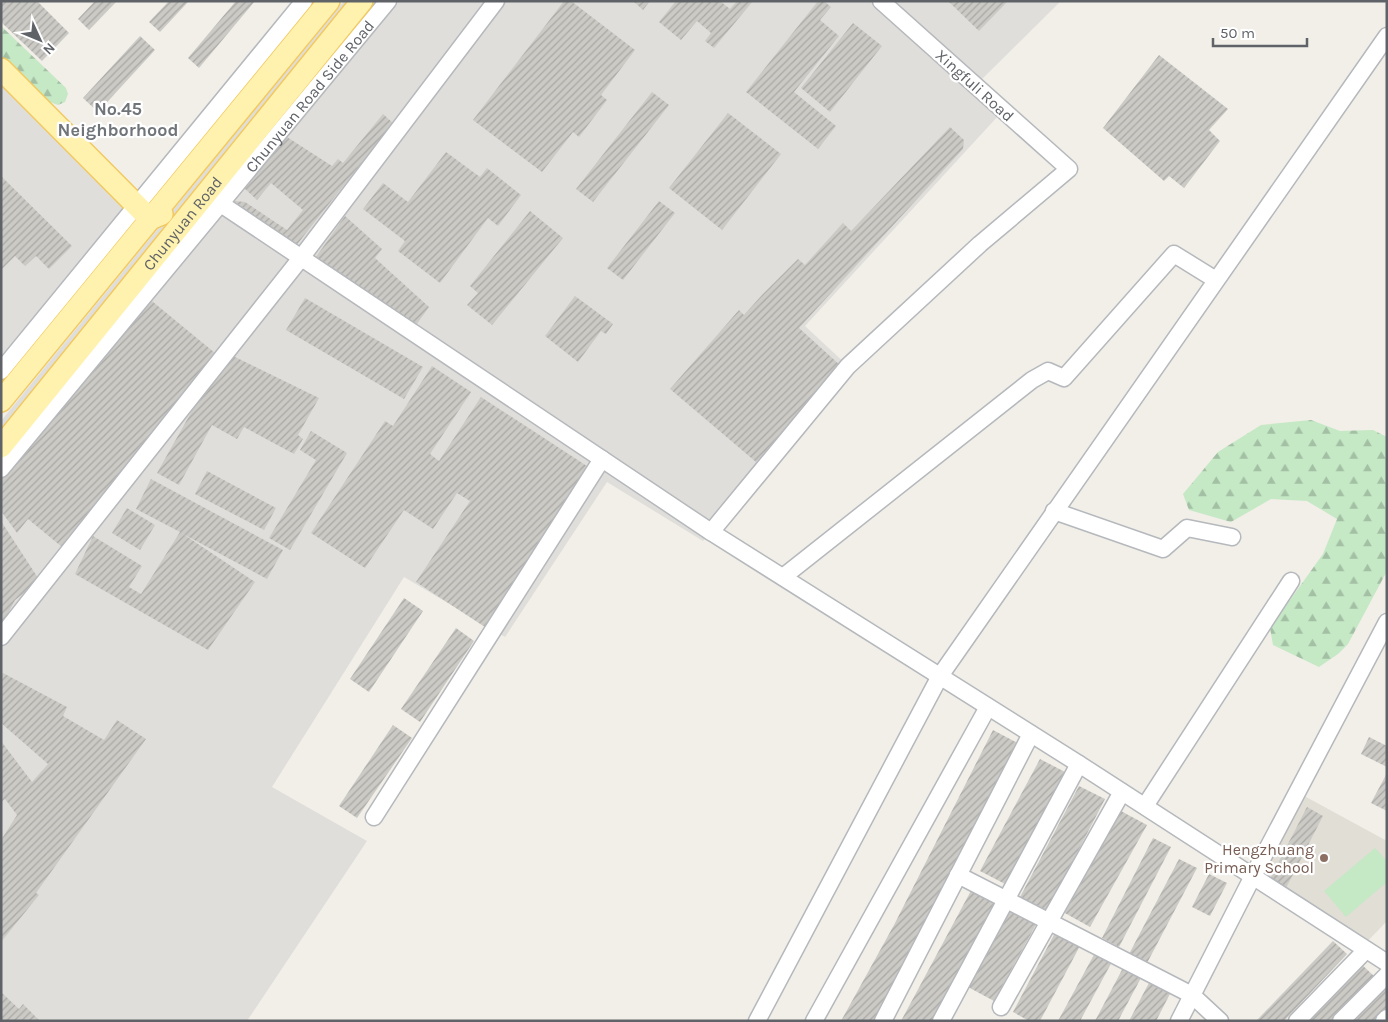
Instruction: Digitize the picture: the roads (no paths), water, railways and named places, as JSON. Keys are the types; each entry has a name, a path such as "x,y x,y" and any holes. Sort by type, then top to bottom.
{"main road":[{"name":"Chunyuan Road","path":"1,401 143,212 329,1"},
{"name":"Chunyuan Road","path":"1,447 213,199 362,1"},
{"path":"1,69 143,212 213,199"}],"street":[{"path":"1,371 143,212 304,1"},
{"name":"Chunyuan Road Side Road","path":"1,469 213,199 388,1"},
{"path":"1,637 301,258 496,1"},
{"name":"Xingfuli Road","path":"711,532 848,366 980,244 1069,169 881,1"},
{"path":"757,1021 940,676 1387,36"},
{"path":"213,199 711,532 1080,764 1387,963"},
{"path":"783,577 1032,380 1048,371 1064,378 1174,254 1216,280"},
{"path":"374,817 602,459"},
{"path":"1054,511 1163,549 1187,528 1232,537"},
{"path":"1145,806 1291,580"},
{"path":"1179,1021 1387,622"},
{"path":"814,1021 988,706"},
{"path":"883,1021 1031,734"},
{"path":"941,1021 1080,764"},
{"path":"1001,1007 1122,792"},
{"path":"958,875 1192,995 1220,1021"},
{"path":"1297,1021 1366,950"},
{"path":"1341,1021 1387,975"}],"place":[{"name":"Hengzhuang Primary School","path":"1324,858"}],"district":[{"name":"No.45 Neighborhood","path":"118,119"}]}
